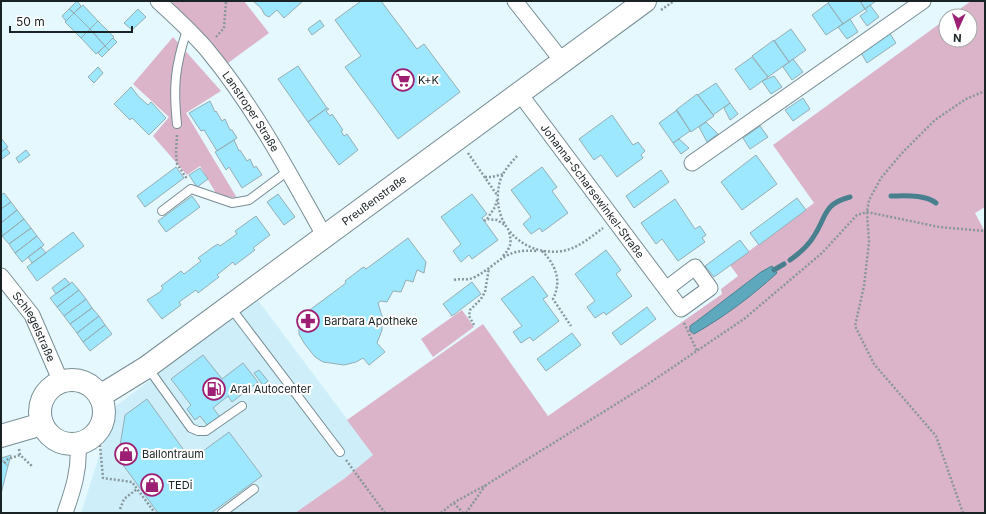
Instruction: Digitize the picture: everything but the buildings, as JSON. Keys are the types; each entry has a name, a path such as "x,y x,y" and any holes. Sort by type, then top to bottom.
{"street":[{"name":"Lanstroper Straße","path":"158,1 206,49 268,136 325,237"},
{"path":"516,1 563,62"},
{"path":"692,163 923,1"},
{"name":"Preußenstraße","path":"100,396 147,367 230,307 563,62 637,3"},
{"name":"Johanna-Scharsewinkel-Straße","path":"520,94 681,309"},
{"path":"666,288 695,267 699,272 710,288 681,309"},
{"name":"Schlegelstraße","path":"1,276 32,315 61,382"},
{"path":"72,380 83,382 93,387 100,396 104,405 102,426 88,441 78,444 67,444 56,441 48,434 42,424 39,414 45,394 52,387 61,382 72,380"},
{"path":"10,442 42,424"},
{"path":"65,513 74,490 79,468 78,444"}],"lane":[{"path":"177,124 174,79 180,50 187,30"},
{"path":"162,211 191,189 232,203 249,200 288,171"},
{"path":"230,307 340,452"},
{"path":"147,367 191,428 198,431 206,431 242,406"},
{"path":"222,513 254,489"}],"path":[{"path":"206,49 224,28 226,1"},
{"path":"963,513 936,436 874,364 855,326 864,286 869,242 867,212 869,200 881,178 902,153 935,120 966,99 985,91"},
{"path":"177,124 177,164 191,189"},
{"path":"454,280 461,278 468,280 489,267 509,250 512,242 509,231 501,215 498,195 468,153"},
{"path":"506,225 496,220 485,220 495,207 500,179 517,156"},
{"path":"484,177 492,177 504,173"},
{"path":"441,513 453,503 486,485 645,386 744,319 822,253 857,215 867,212 939,227 985,231"},
{"path":"503,256 517,252 563,250 579,245 614,220"},
{"path":"509,231 528,246 542,251 554,267 558,279 558,290 553,299 571,326"},
{"path":"474,325 469,316 470,310 481,300 485,292 489,267"},
{"path":"681,309 685,328 697,351"},
{"path":"10,442 20,455 33,467"},
{"path":"100,445 104,478 132,482 155,513"},
{"path":"340,452 385,513"},
{"path":"4,463 8,459 20,455"},
{"path":"466,513 486,485"},
{"path":"120,509 124,499 137,489"},
{"path":"453,503 463,513"}],"shaded area":[{"path":"174,1 244,1 269,33 228,63 171,4"},
{"path":"971,1 985,1 985,207 975,213 985,232 985,513 295,513 345,478 373,455 347,420 483,324 548,416 722,294 721,289 738,276 730,265 814,203 773,145 938,25 938,48 978,48 978,8 961,8"},
{"path":"173,37 221,91 186,113 237,198 217,195 200,166 187,175 153,136 169,117 133,84"},
{"path":"257,299 374,455 345,478 295,513 81,513 116,406"},
{"path":"462,310 474,327 433,357 421,339"}],"water":[{"path":"772,266 777,273 748,298 716,321 694,334 690,331 690,326 761,272"}],"waterway":[{"path":"891,196 920,197 936,203"},
{"path":"790,260 809,243 830,207 835,203 850,197"},
{"path":"774,270 784,264"}],"place":[{"name":"K+K","path":"403,80"},
{"name":"Barbara Apotheke","path":"308,321"},
{"name":"Aral Autocenter","path":"214,389"},
{"name":"Ballontraum","path":"126,454"},
{"name":"TEDi","path":"152,485"}]}
